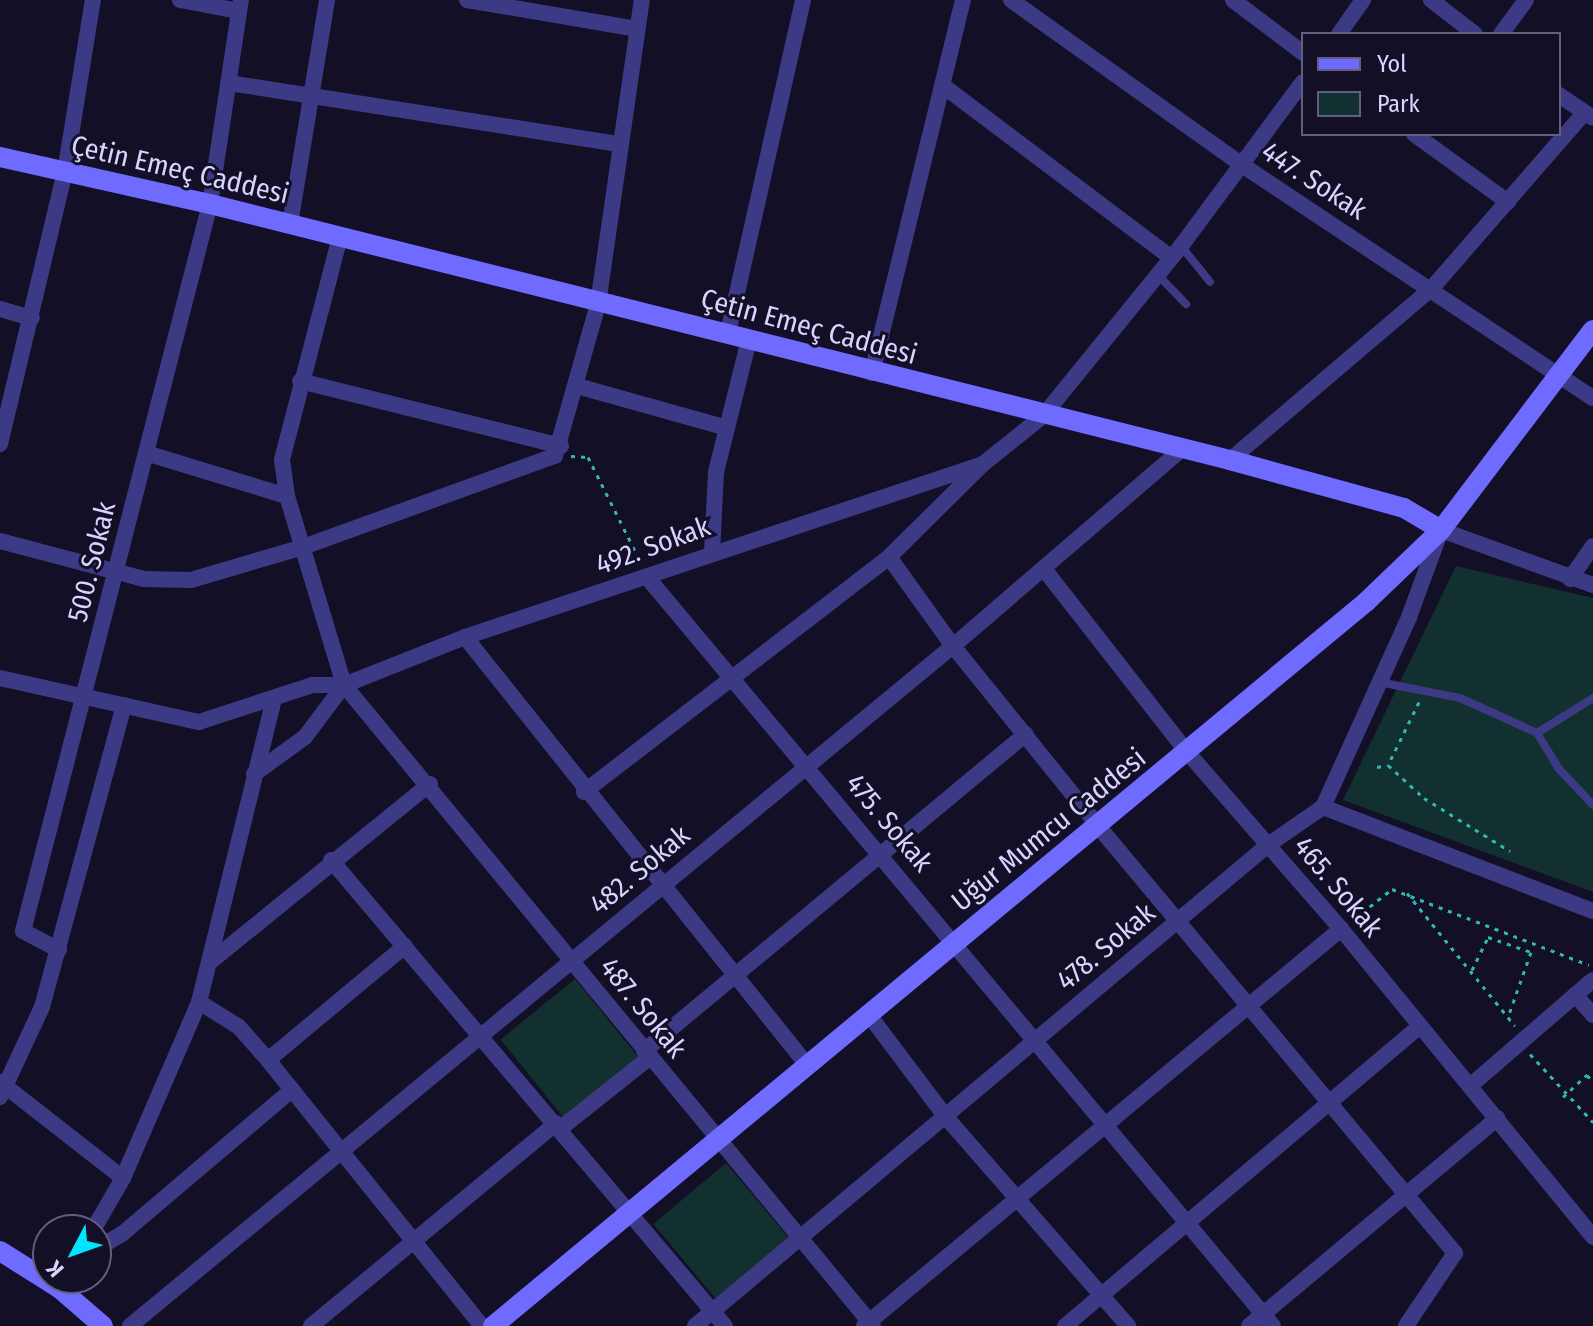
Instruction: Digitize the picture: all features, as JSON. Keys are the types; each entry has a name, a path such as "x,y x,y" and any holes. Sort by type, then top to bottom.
{"street":[{"path":"0,444 7,392 32,318 65,172 93,0"},
{"path":"180,0 240,5"},
{"path":"290,224 327,0"},
{"path":"467,0 637,29"},
{"path":"558,451 598,304 617,144 642,0"},
{"path":"728,333 803,0"},
{"path":"872,373 946,88 963,0"},
{"name":"447. Sokak","path":"1011,0 1242,165 1432,288 1593,398"},
{"path":"1233,0 1301,51"},
{"path":"1340,32 1363,0"},
{"path":"1431,0 1472,32"},
{"path":"1502,32 1526,0"},
{"name":"500. Sokak","path":"59,950 23,931 87,694 210,204 240,5"},
{"path":"229,83 617,144"},
{"path":"584,792 731,674 889,557 983,464 1043,416 1176,251 1301,85"},
{"path":"946,88 1176,251"},
{"path":"1230,460 1432,288 1588,115 1561,96"},
{"path":"1417,136 1508,202"},
{"name":"Çetin Emeç Caddesi","path":"0,157 210,204 598,304 728,333 1180,451 1230,460 1404,508 1441,530 1593,585"},
{"path":"340,237 300,381 282,460 287,496 344,685"},
{"path":"0,309 32,318"},
{"name":"Uğur Mumcu Caddesi","path":"493,1326 1188,753 1366,602 1441,530 1593,330"},
{"path":"712,552 716,472 749,340"},
{"path":"300,381 558,451"},
{"path":"577,386 727,428"},
{"path":"0,541 144,579 191,580 303,547 558,451"},
{"name":"482. Sokak","path":"130,1326 339,1149 482,1037 953,646 1180,451"},
{"path":"146,453 287,496"},
{"name":"492. Sokak","path":"344,685 465,637 983,464"},
{"path":"1441,530 1323,807 1593,911"},
{"path":"1570,579 1593,546"},
{"path":"889,557 953,646 1098,826 1455,1253 1406,1326"},
{"name":"465. Sokak","path":"1044,569 1188,753 1341,929 1593,1237"},
{"name":"475. Sokak","path":"647,577 808,765 1268,1320"},
{"path":"465,637 584,792 739,976 807,1065"},
{"path":"0,678 87,694 199,722 273,702 312,685 344,685"},
{"path":"254,774 305,737 344,685"},
{"name":"487. Sokak","path":"344,685 430,784 646,1055 869,1325"},
{"path":"102,1214 123,1178 199,1002 273,702"},
{"path":"123,1178 2,1088 42,1007 124,705"},
{"path":"311,1326 646,1055 1026,734"},
{"path":"210,962 331,860 430,784"},
{"name":"478. Sokak","path":"695,1326 800,1241 1268,845 1323,807"},
{"path":"331,860 725,1326"},
{"path":"869,1325 1105,1123 1341,929"},
{"path":"268,1060 405,946"},
{"path":"1470,1086 1526,1047 1593,980"},
{"path":"1575,995 1593,1015"},
{"path":"199,1002 239,1027 268,1060 482,1326"},
{"path":"869,1015 945,1116 1128,1326"},
{"path":"1065,1326 1420,1026"},
{"path":"112,1240 292,1090"},
{"path":"1249,1326 1268,1320 1405,1195 1498,1118"},
{"path":"2,1255 32,1269"},
{"path":"72,1294 103,1326"}],"lane":[{"path":"1176,251 1210,282"},
{"path":"1157,274 1186,304"},
{"path":"1378,682 1460,698 1537,733 1559,769 1593,805"},
{"path":"1537,733 1593,698"}],"path":[{"path":"558,451 588,457 625,521 647,577"},
{"path":"1388,765 1425,690"},
{"path":"1377,767 1388,765"},
{"path":"1388,765 1424,798 1510,851"},
{"path":"1341,929 1392,889 1593,967"},
{"path":"1406,892 1509,1014 1526,1047 1565,1096 1593,1122"},
{"path":"1472,970 1488,937 1531,952 1509,1014"},
{"path":"1565,1096 1587,1075 1593,1082"}],"green space":[{"path":"1456,566 1593,598 1593,892 1343,800"},
{"path":"575,979 639,1057 564,1118 500,1039"},
{"path":"726,1163 792,1241 719,1302 653,1224"}]}
